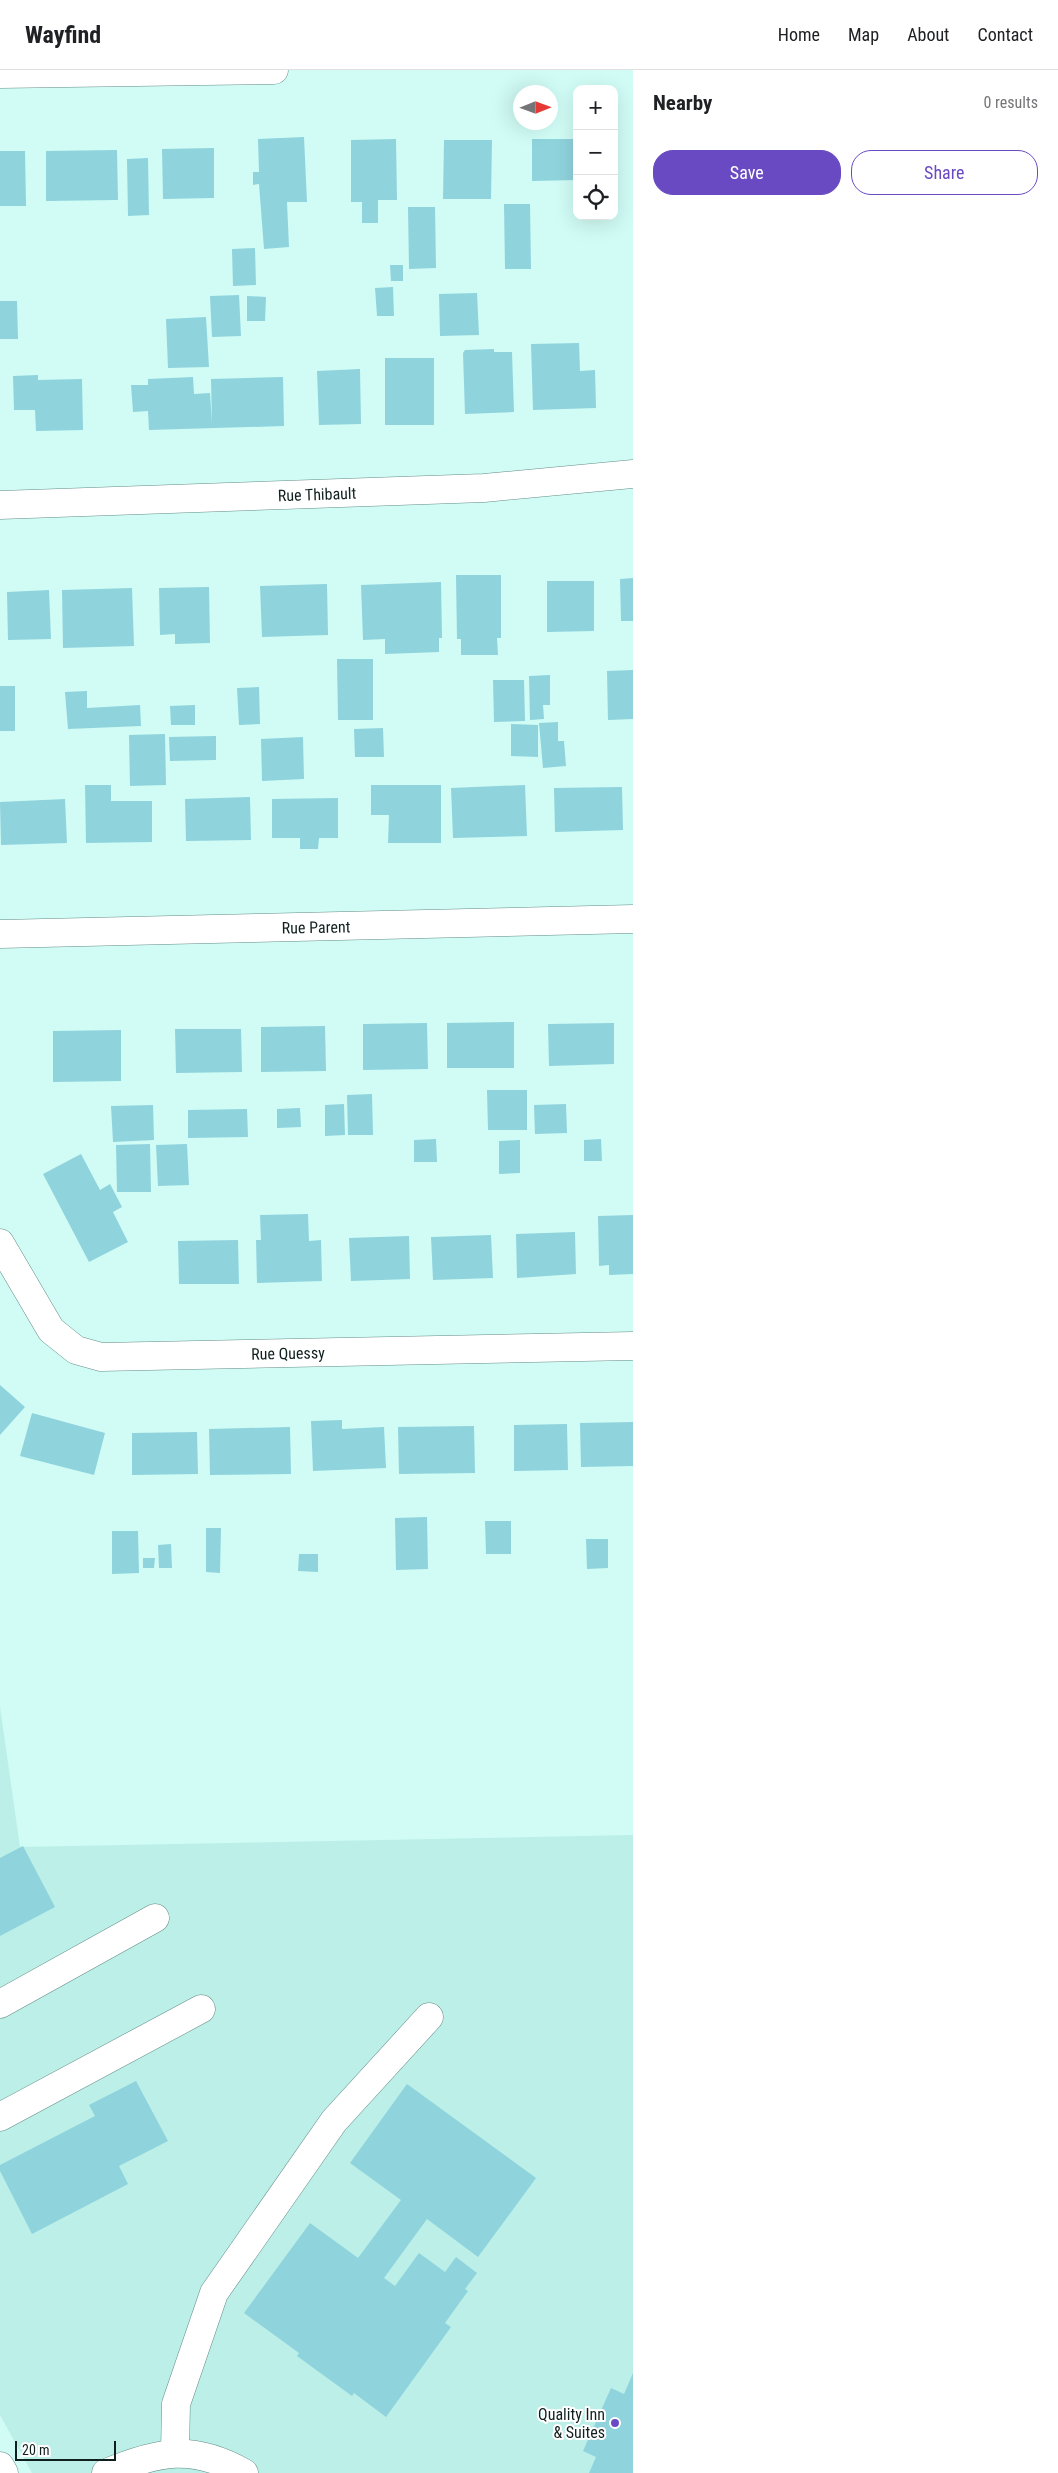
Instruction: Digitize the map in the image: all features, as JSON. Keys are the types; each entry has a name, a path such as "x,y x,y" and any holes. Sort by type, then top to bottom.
{"street":[{"path":"0,74 274,70"},
{"name":"Rue Thibault","path":"0,505 484,488 633,474"},
{"name":"Rue Parent","path":"0,934 633,919"},
{"name":"Rue Quessy","path":"0,1243 51,1330 76,1350 101,1357 633,1346"},
{"path":"0,2004 155,1918"},
{"path":"0,2117 201,2009"},
{"path":"175,2452 176,2404 214,2293 334,2121 429,2017"},
{"path":"106,2473 132,2462 175,2452 228,2469"},
{"path":"0,2466 4,2473"}],"shaded area":[{"path":"0,1707 20,1847 633,1835 633,2473 32,2473 0,2415"}],"building":[{"path":"304,137 307,202 287,202 289,247 264,249 259,184 253,185 253,172 259,172 258,139"},
{"path":"396,139 397,200 378,200 378,223 362,223 362,202 351,202 351,140"},
{"path":"532,139 573,139 573,180 532,181"},
{"path":"444,140 492,140 491,199 443,199"},
{"path":"214,148 214,198 163,199 162,149"},
{"path":"117,150 118,200 46,201 46,151"},
{"path":"0,151 25,151 26,206 0,206"},
{"path":"148,158 149,215 128,216 127,159"},
{"path":"504,204 530,204 531,269 505,269"},
{"path":"408,207 435,207 436,268 409,269"},
{"path":"255,248 256,285 233,286 232,249"},
{"path":"390,265 403,265 403,281 391,281"},
{"path":"393,287 394,316 377,316 375,288"},
{"path":"477,293 479,335 440,336 439,294"},
{"path":"239,295 241,336 212,337 210,296"},
{"path":"247,296 266,297 265,321 247,321"},
{"path":"0,301 17,301 18,339 0,339"},
{"path":"206,317 209,367 168,368 166,319"},
{"path":"579,343 580,371 595,370 596,408 533,410 531,344"},
{"path":"494,349 494,352 512,352 514,412 465,414 463,353 465,350"},
{"path":"385,358 434,358 434,425 385,425"},
{"path":"360,369 361,424 319,425 317,371"},
{"path":"38,375 38,380 82,379 83,430 36,431 35,410 14,410 13,376"},
{"path":"193,377 194,394 210,393 212,424 211,379 283,377 284,426 149,430 148,411 133,412 131,385 148,385 148,379"},
{"path":"456,575 501,575 501,638 497,638 498,655 461,655 461,639 457,639"},
{"path":"633,578 633,621 621,621 620,579"},
{"path":"547,581 594,581 594,631 547,632"},
{"path":"441,582 442,638 439,638 439,652 385,654 385,639 363,640 361,585"},
{"path":"327,584 328,635 262,637 260,586"},
{"path":"209,587 210,643 175,644 175,634 160,635 159,588"},
{"path":"132,588 134,646 63,648 62,590"},
{"path":"49,590 51,639 8,640 7,592"},
{"path":"337,659 373,659 373,720 338,720"},
{"path":"633,670 633,719 608,720 607,671"},
{"path":"550,675 550,705 543,705 544,719 530,720 529,676"},
{"path":"493,680 524,680 525,721 494,722"},
{"path":"0,686 15,686 15,731 0,731"},
{"path":"259,687 260,724 239,725 237,688"},
{"path":"87,691 87,708 140,705 141,726 68,729 65,692"},
{"path":"195,705 195,725 171,725 170,706"},
{"path":"558,722 558,741 564,741 566,766 543,768 539,723"},
{"path":"511,724 538,725 538,757 511,756"},
{"path":"383,728 384,757 355,757 354,729"},
{"path":"165,734 166,785 130,786 129,735"},
{"path":"216,736 216,760 170,761 169,737"},
{"path":"303,737 304,779 262,781 261,739"},
{"path":"85,785 111,785 111,801 152,801 152,842 86,843"},
{"path":"371,785 441,785 441,843 388,843 389,815 371,815"},
{"path":"525,785 527,836 453,838 451,788"},
{"path":"622,787 623,830 555,832 554,788"},
{"path":"250,797 251,840 186,841 185,799"},
{"path":"338,798 338,838 319,838 318,849 300,849 300,838 272,838 272,799"},
{"path":"65,799 67,843 1,845 0,802"},
{"path":"514,1022 514,1068 447,1068 447,1023"},
{"path":"427,1023 428,1069 363,1070 363,1024"},
{"path":"614,1023 614,1064 549,1066 548,1024"},
{"path":"325,1026 326,1071 261,1072 261,1027"},
{"path":"175,1029 241,1029 242,1072 176,1073"},
{"path":"121,1030 121,1081 53,1082 53,1031"},
{"path":"487,1090 527,1090 527,1130 488,1130"},
{"path":"372,1094 373,1135 348,1135 347,1095"},
{"path":"344,1104 345,1135 325,1136 325,1105"},
{"path":"566,1104 567,1133 535,1134 534,1105"},
{"path":"153,1105 154,1140 113,1142 111,1106"},
{"path":"300,1108 301,1127 277,1128 277,1109"},
{"path":"247,1109 248,1137 188,1138 188,1110"},
{"path":"436,1139 437,1162 414,1162 414,1140"},
{"path":"601,1139 602,1161 584,1161 584,1140"},
{"path":"520,1140 520,1173 499,1174 499,1141"},
{"path":"150,1144 151,1192 117,1192 116,1145"},
{"path":"187,1144 189,1185 158,1186 156,1145"},
{"path":"81,1154 100,1190 110,1184 122,1207 113,1212 128,1242 89,1262 43,1174"},
{"path":"308,1214 309,1241 321,1240 322,1281 257,1283 256,1240 261,1240 260,1215"},
{"path":"633,1215 633,1274 609,1275 609,1265 599,1266 598,1216"},
{"path":"575,1232 576,1274 517,1278 516,1234"},
{"path":"491,1235 493,1278 433,1280 431,1237"},
{"path":"409,1236 410,1279 351,1281 349,1238"},
{"path":"238,1240 239,1284 179,1284 178,1241"},
{"path":"0,1385 25,1407 0,1435"},
{"path":"32,1413 105,1433 94,1475 20,1456"},
{"path":"342,1420 342,1429 384,1427 386,1468 313,1471 311,1421"},
{"path":"633,1422 633,1466 581,1467 580,1423"},
{"path":"567,1424 568,1470 514,1471 514,1425"},
{"path":"474,1426 475,1473 399,1474 398,1427"},
{"path":"290,1427 291,1474 210,1475 209,1429"},
{"path":"197,1432 198,1474 132,1475 132,1433"},
{"path":"427,1517 428,1569 396,1570 395,1518"},
{"path":"485,1521 511,1521 511,1554 486,1554"},
{"path":"206,1528 221,1528 220,1573 206,1572"},
{"path":"112,1531 138,1531 139,1573 112,1574"},
{"path":"586,1539 608,1539 608,1568 587,1569"},
{"path":"171,1544 172,1568 159,1568 158,1545"},
{"path":"299,1554 318,1554 318,1572 298,1571"},
{"path":"143,1558 155,1558 154,1568 143,1568"},
{"path":"23,1846 55,1907 0,1936 0,1858"},
{"path":"136,2081 168,2141 119,2166 128,2184 32,2234 0,2171 0,2165 95,2116 89,2105"},
{"path":"407,2084 536,2178 478,2257 427,2219 384,2278 395,2286 419,2253 445,2272 456,2257 477,2273 465,2289 468,2291 445,2323 451,2327 386,2417 354,2393 352,2396 297,2356 299,2353 244,2313 310,2223 358,2258 401,2200 350,2163"},
{"name":"Quality Inn & Suites","path":"633,2373 633,2473 589,2473 596,2457 583,2451 611,2388 624,2394"}],"place":[{"name":"Quality Inn & Suites","path":"615,2423"}]}
